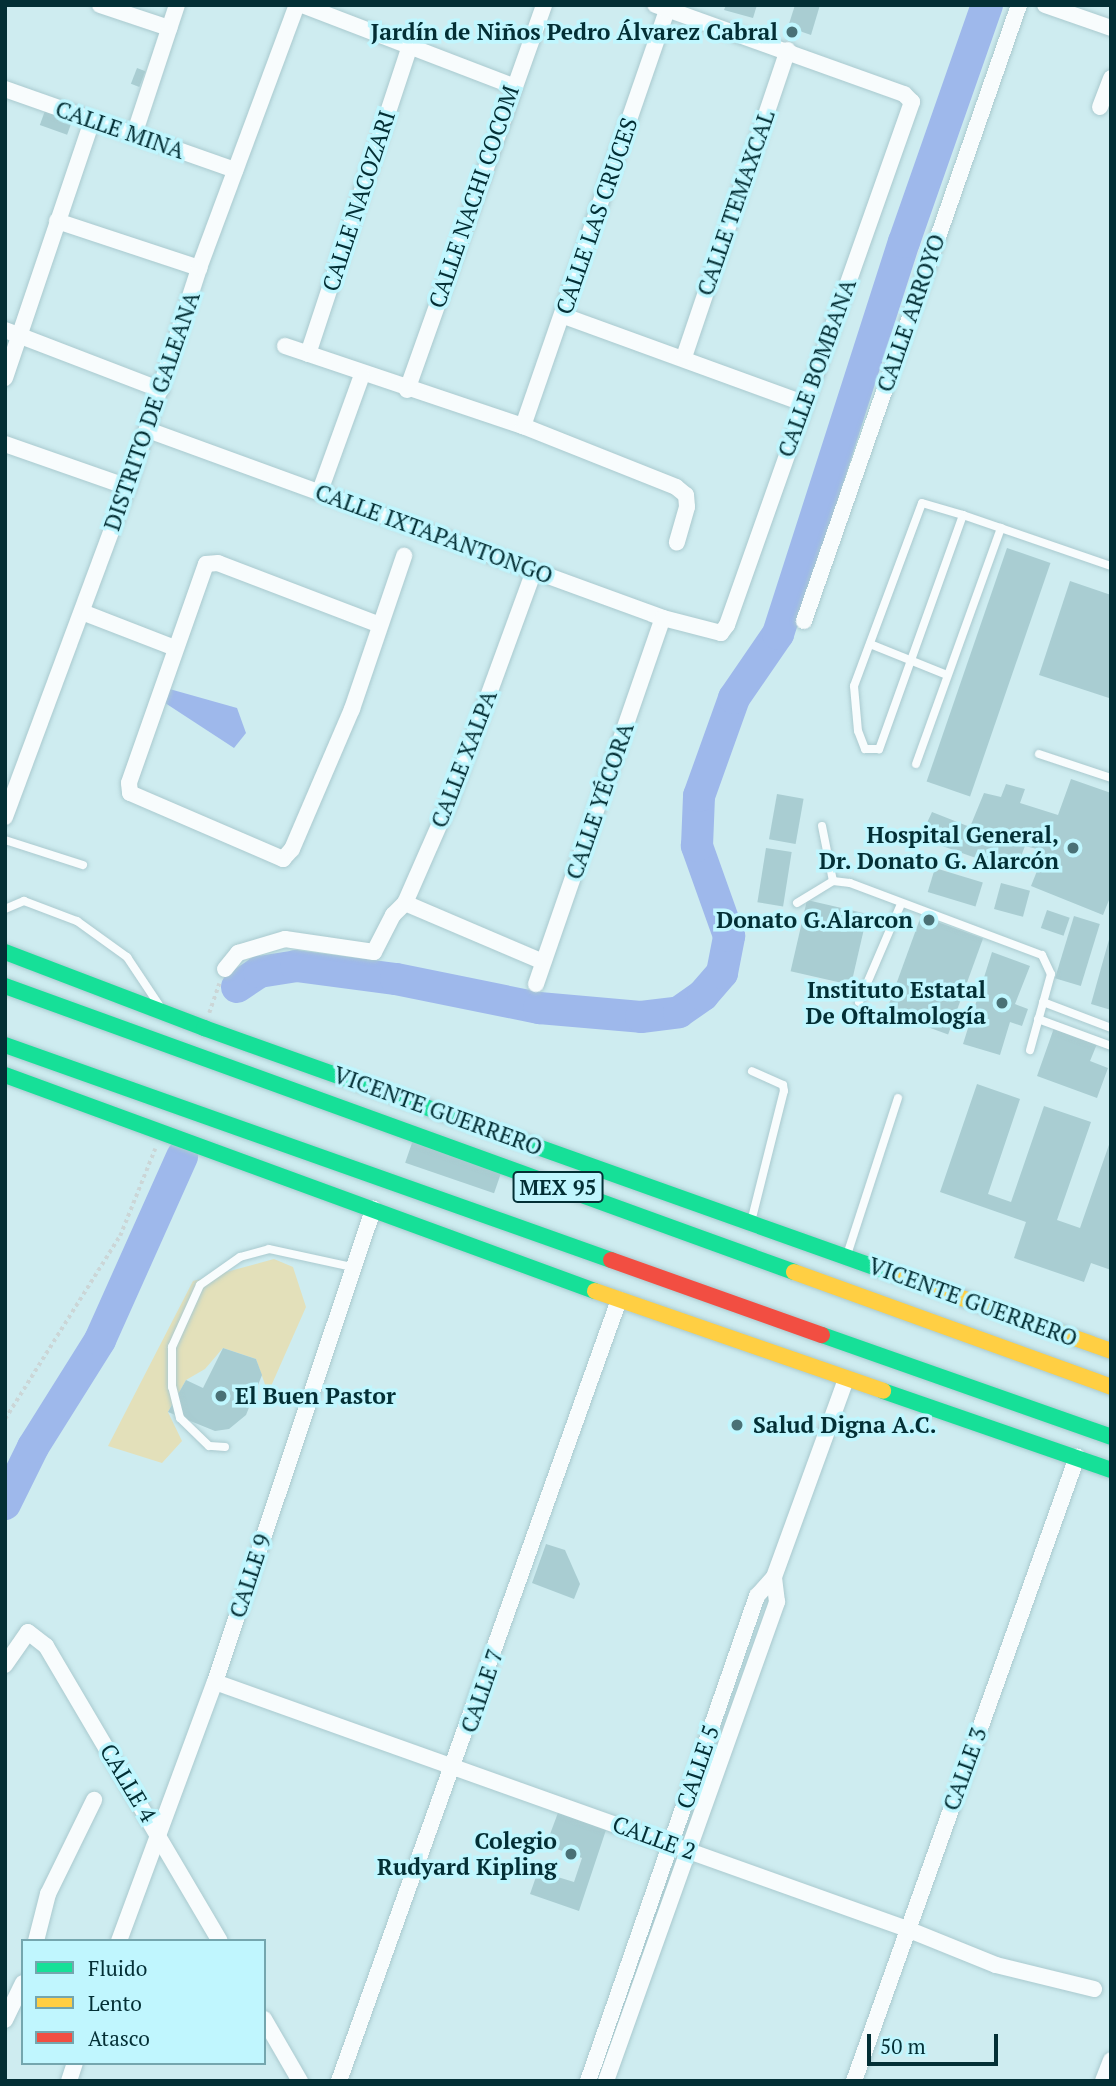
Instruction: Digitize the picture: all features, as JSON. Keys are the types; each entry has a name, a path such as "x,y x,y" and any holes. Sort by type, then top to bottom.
{"main road":[{"name":"VICENTE GUERRERO","path":"5,952 204,1028 1111,1351"},
{"name":"MEX 95","path":"5,986 1111,1387"},
{"name":"MEX 95","path":"5,1045 558,1245 1111,1437"},
{"path":"5,1075 619,1300 1111,1470"},
{"path":"549,1274 558,1245"}],"street":[{"path":"100,5 169,28"},
{"path":"134,135 177,5"},
{"path":"299,5 409,49 513,86"},
{"name":"DISTRITO DE GALEANA","path":"5,817 128,487 235,170 299,5"},
{"name":"CALLE NACHI COCOM","path":"407,390 544,5"},
{"name":"CALLE ARROYO","path":"804,621 1019,5"},
{"path":"1045,5 1074,9 1111,28"},
{"path":"664,7 788,51"},
{"name":"CALLE LAS CRUCES","path":"523,426 564,316 664,7"},
{"name":"CALLE NACOZARI","path":"308,354 409,49"},
{"name":"CALLE BOMBANA","path":"720,633 727,625 803,403 912,102 904,93 788,51"},
{"name":"CALLE TEMAXCAL","path":"684,357 788,51"},
{"path":"1100,107 1111,78"},
{"name":"CALLE MINA","path":"5,89 235,170"},
{"path":"5,378 12,333 57,221 92,121"},
{"path":"57,221 200,268"},
{"path":"564,316 684,357 803,403"},
{"path":"12,333 161,390"},
{"path":"285,346 407,390 523,426 676,487 686,495 687,506 677,543"},
{"path":"320,491 362,374"},
{"name":"CALLE IXTAPANTONGO","path":"148,430 663,618 720,633"},
{"path":"5,444 128,487"},
{"path":"380,625 218,563 206,564 129,783 130,793 283,859 292,849 352,709 404,556"},
{"name":"CALLE XALPA","path":"225,969 238,953 285,939 364,954 374,951 383,940 393,915 405,903 449,803 534,571"},
{"path":"82,612 175,648"},
{"name":"CALLE YÉCORA","path":"536,984 663,618"},
{"path":"405,903 543,962"},
{"name":"CALLE 9","path":"120,1939 215,1682 373,1209"},
{"name":"CALLE 7","path":"339,2081 454,1769 619,1300"},
{"name":"CALLE 5","path":"606,2081 757,1596 774,1577 846,1379"},
{"name":"CALLE 3","path":"854,2081 1077,1457"},
{"name":"CALLE 4","path":"5,1665 28,1632 46,1646 218,1939"},
{"name":"CALLE 2","path":"215,1682 907,1929 996,1965 1094,1989"},
{"path":"37,1939 48,1894 94,1800"},
{"name":"CALLE 5","path":"588,2081 680,1847"},
{"path":"5,2020 21,1987"},
{"path":"266,2022 300,2081"},
{"path":"1103,2081 1111,2060"}],"lane":[{"path":"962,515 879,749 865,749 852,696 922,503 962,515 1111,566"},
{"path":"916,764 1001,528"},
{"path":"870,644 947,675"},
{"path":"1040,754 1111,778"},
{"path":"822,826 833,881"},
{"path":"5,840 82,865"},
{"path":"797,904 833,881 875,891 901,904 1042,955 1051,974 1030,1050"},
{"path":"5,909 24,901 76,920 127,957 165,1013"},
{"path":"859,1002 901,904"},
{"path":"1043,1002 1111,1028"},
{"path":"1038,1019 1111,1046"},
{"path":"751,1223 784,1099 783,1085 752,1071"},
{"path":"846,1257 898,1098"},
{"path":"225,1447 209,1446 180,1418 172,1387 172,1347 200,1285 240,1257 269,1249 352,1267"}],"path":[{"path":"204,1028 225,969"},
{"path":"5,1419 120,1236 160,1134"}],"shaded area":[{"path":"274,1259 293,1267 306,1307 268,1393 256,1359 223,1348 205,1369 186,1380 168,1412 182,1441 162,1463 108,1446 193,1281"}],"water":[{"path":"166,688 237,708 246,733 234,748 159,699"}],"building":[{"path":"726,5 757,5 753,18 724,10"},
{"path":"795,5 820,5 811,35 788,27"},
{"path":"137,68 145,71 139,87 131,84"},
{"path":"46,108 73,118 67,135 40,125"},
{"path":"1007,548 1050,563 970,797 927,782"},
{"path":"1070,581 1111,595 1109,698 1039,675"},
{"name":"Hospital General, Dr. Donato G. Alarcón","path":"1071,779 1111,793 1111,895 1103,915 1031,886 1045,851 1025,846 1015,872 920,838 932,812 970,827 984,793 1001,797 1006,784 1025,789 1020,803 1058,815"},
{"path":"777,794 804,799 796,844 769,839"},
{"path":"766,848 792,852 783,906 757,902"},
{"path":"935,868 983,883 976,907 928,892"},
{"path":"1001,883 1030,891 1023,917 994,909"},
{"path":"807,900 867,914 851,985 791,971"},
{"path":"1047,910 1070,918 1064,936 1041,928"},
{"path":"921,916 983,939 948,1034 886,1012"},
{"path":"1074,916 1100,924 1081,986 1055,978"},
{"path":"1111,936 1111,1010 1091,1004"},
{"path":"992,952 1030,966 1015,1004 1028,1009 1022,1026 1010,1022 1000,1055 963,1044"},
{"path":"1054,1028 1097,1044 1090,1061 1108,1068 1097,1098 1037,1076"},
{"path":"977,1084 1020,1099 988,1194 1011,1202 1044,1106 1091,1122 1057,1220 1080,1228 1111,1139 1111,1270 1091,1263 1084,1282 1014,1258 1026,1222 940,1192"},
{"path":"413,1140 502,1171 494,1193 405,1163"},
{"path":"223,1348 256,1359 262,1375 246,1415 229,1429 215,1431 168,1412 186,1380 203,1388"},
{"path":"546,1544 565,1550 580,1584 574,1599 532,1583"},
{"name":"Colegio Rudyard Kipling","path":"559,1810 607,1827 579,1911 530,1894 538,1871 574,1882 582,1858 546,1845"}],"waterway":[{"path":"237,987 259,972 296,966 396,979 539,1008 641,1017 679,1012 703,995 722,973 729,936 697,846 699,796 734,698 778,634 904,242 987,5"},
{"path":"5,1504 33,1447 100,1340 182,1157"}],"traffic: fast":[{"path":"5,952 204,1028 891,1273"},
{"path":"5,986 794,1272"},
{"path":"5,1045 611,1260"},
{"path":"5,1075 595,1291"},
{"path":"822,1335 1111,1437"},
{"path":"883,1391 1111,1470"}],"traffic: slow":[{"path":"794,1272 1111,1387"},
{"path":"891,1273 1111,1351"},
{"path":"595,1291 883,1391"}],"traffic: jam":[{"path":"611,1260 822,1335"}],"place":[{"name":"Jardín de Niños Pedro Álvarez Cabral","path":"792,32"},
{"name":"Hospital General, Dr. Donato G. Alarcón","path":"1073,848"},
{"name":"Donato G.Alarcon","path":"929,920"},
{"name":"Instituto Estatal De Oftalmología","path":"1002,1003"},
{"name":"El Buen Pastor","path":"221,1396"},
{"name":"Salud Digna A.C.","path":"737,1425"},
{"name":"Colegio Rudyard Kipling","path":"571,1854"}]}
